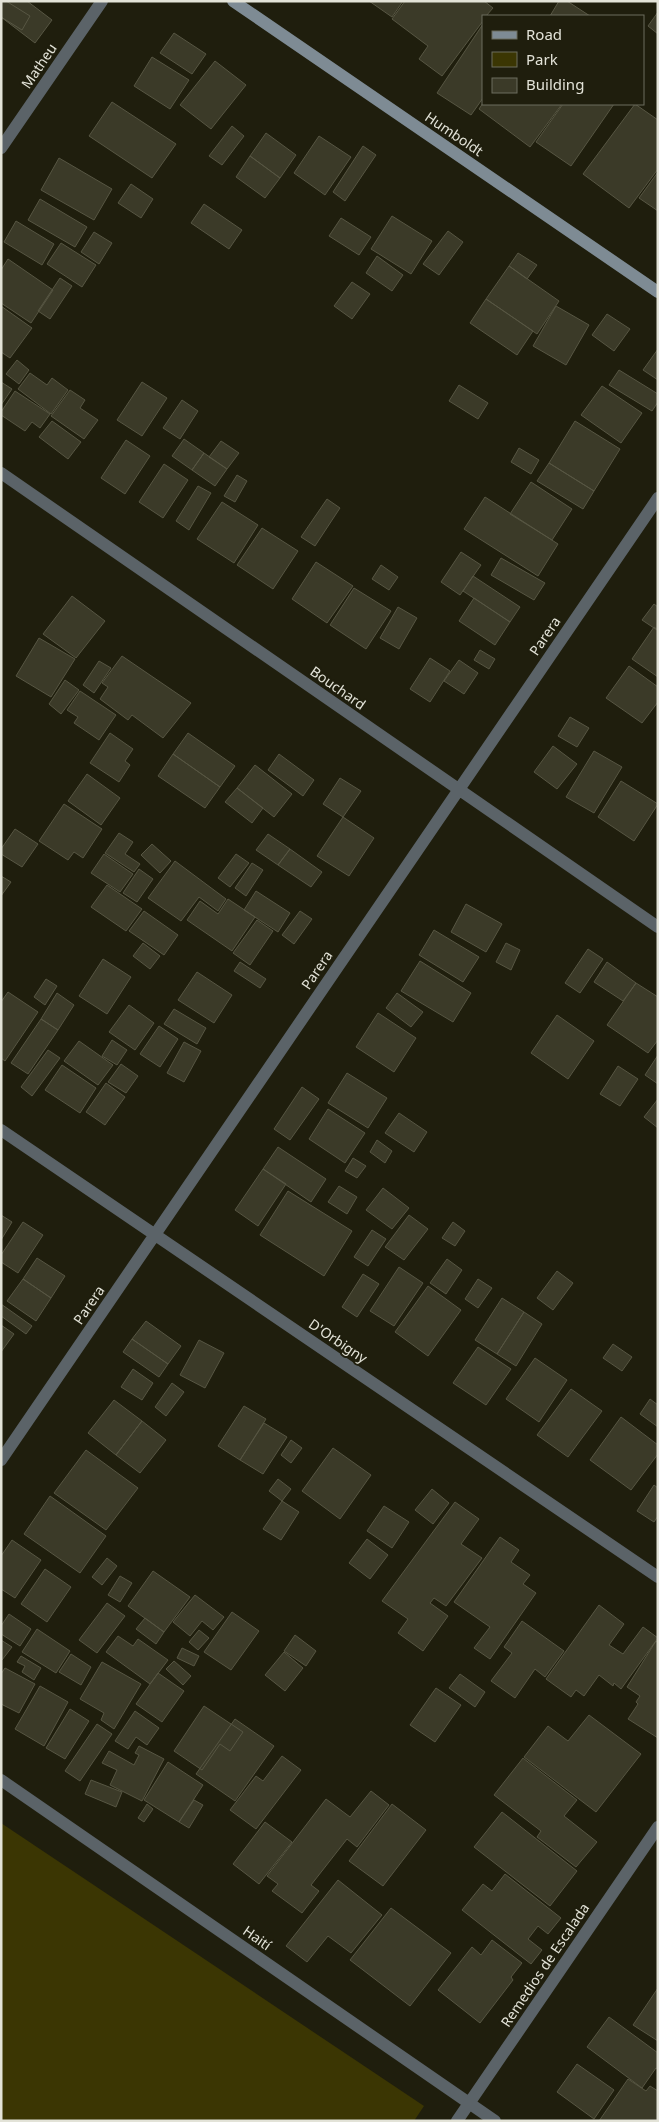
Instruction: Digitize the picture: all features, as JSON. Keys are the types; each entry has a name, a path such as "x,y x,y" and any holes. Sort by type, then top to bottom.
{"main road":[{"name":"Humboldt","path":"234,1 658,292"}],"street":[{"name":"Matheu","path":"1,148 102,1"},
{"name":"Bouchard","path":"1,473 658,927"},
{"name":"Parera","path":"1,1460 658,498"},
{"name":"D'Orbigny","path":"1,1130 658,1577"},
{"name":"Haití","path":"1,1780 495,2121"},
{"name":"Remedios de Escalada","path":"457,2121 658,1827"}],"green space":[{"path":"1,1823 424,2106 414,2121 1,2121"}],"building":[{"path":"1,1 6,1 30,16 22,30 1,17"},
{"path":"1,1 27,1 52,20 35,43 1,17"},
{"path":"369,1 403,1 392,17"},
{"path":"405,1 484,1 493,8 487,15 482,15 482,22 442,76 419,59 428,46 392,19"},
{"path":"559,1 567,1 588,15 551,15"},
{"path":"658,12 658,34 648,26"},
{"path":"482,26 482,99 471,115 437,93"},
{"path":"174,33 206,54 192,74 160,53"},
{"path":"152,57 189,80 170,109 134,86"},
{"path":"215,61 246,85 211,129 180,105"},
{"path":"112,102 176,144 152,178 89,136"},
{"path":"482,104 561,105 530,147 479,109"},
{"path":"562,105 613,105 571,166 536,142"},
{"path":"634,105 658,120 658,169 629,208 583,174"},
{"path":"232,126 244,136 222,165 209,156"},
{"path":"266,133 296,155 280,178 250,156"},
{"path":"319,136 351,157 325,195 294,173"},
{"path":"363,146 376,155 345,201 333,192"},
{"path":"250,156 280,178 265,198 236,177"},
{"path":"59,158 112,189 94,220 41,190"},
{"path":"658,172 658,211 639,198"},
{"path":"131,184 153,199 141,218 118,203"},
{"path":"40,199 87,227 75,247 28,220"},
{"path":"204,204 242,230 229,249 191,223"},
{"path":"392,216 432,241 411,274 371,249"},
{"path":"341,218 371,237 359,255 329,236"},
{"path":"16,221 54,244 42,265 4,242"},
{"path":"448,231 463,242 439,275 423,264"},
{"path":"94,232 112,243 99,264 81,252"},
{"path":"61,243 96,265 82,287 47,264"},
{"path":"518,253 537,265 527,279 509,266"},
{"path":"377,256 403,275 392,291 366,273"},
{"path":"8,259 53,290 31,323 1,303 1,270"},
{"path":"509,266 559,301 537,334 486,299"},
{"path":"60,278 72,286 50,319 38,311"},
{"path":"352,282 370,294 352,319 334,306"},
{"path":"486,299 533,331 517,355 470,323"},
{"path":"1,306 32,328 10,358 1,352"},
{"path":"556,306 589,325 566,365 533,346"},
{"path":"607,314 630,329 614,351 592,335"},
{"path":"658,349 658,380 643,370"},
{"path":"17,360 29,370 19,384 6,374"},
{"path":"619,370 658,394 658,402 652,411 609,385"},
{"path":"30,373 47,385 52,378 68,390 51,414 18,389"},
{"path":"1,382 12,389 1,405"},
{"path":"142,382 167,398 142,436 117,420"},
{"path":"459,385 488,403 478,419 449,401"},
{"path":"602,386 642,413 621,443 581,415"},
{"path":"70,390 85,400 80,408 98,420 84,439 51,416"},
{"path":"15,391 50,414 40,428 32,422 25,431 1,415 1,412"},
{"path":"182,400 198,411 180,439 163,428"},
{"path":"52,421 81,442 68,459 39,437"},
{"path":"575,421 620,449 594,491 549,463"},
{"path":"184,439 204,453 192,470 172,456"},
{"path":"126,440 150,456 125,494 101,478"},
{"path":"221,441 239,453 227,469 209,457"},
{"path":"519,448 539,460 531,474 511,462"},
{"path":"204,453 227,469 215,486 192,470"},
{"path":"549,463 594,491 583,509 537,481"},
{"path":"164,464 188,480 163,518 139,502"},
{"path":"237,475 247,481 235,502 224,496"},
{"path":"531,482 572,509 552,540 510,514"},
{"path":"198,486 211,493 189,530 176,521"},
{"path":"485,497 558,544 538,576 464,529"},
{"path":"327,499 340,508 315,546 301,537"},
{"path":"222,502 258,525 234,563 197,539"},
{"path":"262,528 298,551 273,589 237,565"},
{"path":"461,552 481,565 460,595 441,582"},
{"path":"501,558 545,583 534,600 491,575"},
{"path":"316,562 353,586 327,623 292,599"},
{"path":"381,565 398,577 389,590 372,579"},
{"path":"473,576 520,607 510,622 463,591"},
{"path":"354,588 391,611 366,649 330,625"},
{"path":"72,596 105,621 76,658 43,634"},
{"path":"474,598 510,622 495,645 459,621"},
{"path":"654,604 658,607 657,630 642,620"},
{"path":"398,607 417,618 399,649 380,638"},
{"path":"654,627 658,630 658,677 632,659"},
{"path":"39,638 75,659 51,697 16,676"},
{"path":"480,650 495,659 489,669 474,660"},
{"path":"122,656 191,703 163,738 132,715 128,720 100,699 108,687 102,683"},
{"path":"430,658 450,671 430,702 410,689"},
{"path":"459,660 478,673 464,694 444,681"},
{"path":"99,661 111,668 94,693 83,685"},
{"path":"629,666 658,687 658,702 642,723 606,698"},
{"path":"65,680 79,690 61,714 49,704"},
{"path":"80,691 116,715 99,740 74,723 78,717 67,710"},
{"path":"570,717 589,728 577,747 558,736"},
{"path":"110,733 133,749 125,761 130,765 119,782 90,763"},
{"path":"188,733 235,766 220,787 173,754"},
{"path":"553,746 577,764 557,789 534,772"},
{"path":"594,751 622,767 594,813 566,797"},
{"path":"173,754 220,787 205,808 158,776"},
{"path":"279,754 314,780 303,796 268,770"},
{"path":"255,765 292,794 274,817 237,788"},
{"path":"87,774 120,798 101,825 68,801"},
{"path":"340,778 361,791 343,817 323,804"},
{"path":"621,781 658,804 634,841 598,817"},
{"path":"237,788 263,808 252,823 225,802"},
{"path":"64,804 102,829 83,858 74,852 68,860 39,841"},
{"path":"343,817 374,838 349,876 317,856"},
{"path":"15,829 38,844 22,867 1,854 1,849"},
{"path":"119,833 133,842 125,854 140,864 134,872 105,853"},
{"path":"268,834 290,849 278,865 256,850"},
{"path":"152,844 171,861 160,873 141,855"},
{"path":"290,849 322,872 311,887 278,865"},
{"path":"104,854 133,874 120,892 91,873"},
{"path":"236,854 249,863 230,887 218,878"},
{"path":"175,861 226,899 218,911 199,897 181,921 148,898"},
{"path":"252,863 263,870 246,896 235,888"},
{"path":"139,869 153,879 137,902 123,893"},
{"path":"1,876 11,882 1,896"},
{"path":"107,885 142,909 126,931 91,907"},
{"path":"256,891 290,913 278,932 244,910"},
{"path":"228,899 255,917 232,951 187,920 200,901 218,914"},
{"path":"466,904 502,924 486,952 451,932"},
{"path":"144,911 178,935 164,955 129,931"},
{"path":"300,911 312,919 294,944 282,935"},
{"path":"257,920 273,931 250,965 233,953"},
{"path":"434,930 479,957 463,982 419,955"},
{"path":"143,943 160,956 150,969 133,956"},
{"path":"506,943 520,950 511,970 496,962"},
{"path":"588,949 603,959 580,993 565,983"},
{"path":"103,959 131,977 107,1014 79,996"},
{"path":"420,961 471,993 453,1022 401,991"},
{"path":"240,962 266,979 260,988 234,971"},
{"path":"607,962 636,983 623,1001 594,982"},
{"path":"197,972 232,995 214,1023 178,1000"},
{"path":"46,979 57,986 45,1005 34,997"},
{"path":"636,983 658,997 658,1040 648,1053 607,1025"},
{"path":"8,992 38,1012 5,1061 1,1058 1,1002"},
{"path":"57,993 74,1005 58,1030 41,1019"},
{"path":"397,993 423,1012 411,1027 386,1008"},
{"path":"129,1005 154,1023 135,1050 109,1032"},
{"path":"174,1009 206,1028 197,1044 164,1024"},
{"path":"378,1013 416,1038 394,1072 356,1047"},
{"path":"557,1015 594,1041 568,1079 531,1053"},
{"path":"41,1019 58,1030 28,1074 11,1063"},
{"path":"159,1026 178,1039 160,1067 140,1054"},
{"path":"112,1040 127,1050 117,1065 102,1056"},
{"path":"79,1041 113,1065 98,1085 64,1061"},
{"path":"184,1042 201,1051 184,1082 167,1073"},
{"path":"48,1050 60,1058 32,1096 21,1087"},
{"path":"658,1055 658,1084 645,1075"},
{"path":"121,1064 138,1076 126,1093 108,1082"},
{"path":"62,1065 96,1088 80,1113 45,1090"},
{"path":"618,1066 638,1079 620,1106 600,1094"},
{"path":"347,1073 387,1098 368,1128 328,1103"},
{"path":"106,1083 125,1097 105,1125 86,1112"},
{"path":"302,1087 319,1099 290,1140 274,1129"},
{"path":"658,1099 658,1128 644,1117"},
{"path":"328,1109 365,1133 345,1163 309,1139"},
{"path":"399,1113 427,1132 414,1152 385,1133"},
{"path":"377,1140 392,1151 385,1163 370,1152"},
{"path":"278,1147 326,1179 311,1202 263,1169"},
{"path":"353,1158 366,1166 357,1178 345,1171"},
{"path":"263,1169 286,1184 258,1226 235,1210"},
{"path":"339,1186 357,1197 347,1214 328,1202"},
{"path":"383,1188 409,1208 392,1229 366,1210"},
{"path":"288,1191 352,1231 324,1276 260,1235"},
{"path":"1,1215 12,1222 1,1240"},
{"path":"409,1215 428,1229 404,1260 385,1247"},
{"path":"23,1222 43,1235 18,1273 1,1262 1,1255"},
{"path":"453,1222 465,1231 455,1246 442,1238"},
{"path":"372,1230 386,1239 368,1266 354,1257"},
{"path":"37,1258 65,1276 51,1298 23,1279"},
{"path":"447,1259 462,1270 446,1294 430,1283"},
{"path":"399,1267 423,1283 394,1326 370,1311"},
{"path":"557,1271 573,1283 553,1310 537,1298"},
{"path":"363,1274 379,1284 357,1317 342,1307"},
{"path":"23,1279 51,1298 36,1321 7,1301"},
{"path":"478,1279 492,1288 478,1308 465,1299"},
{"path":"428,1286 461,1310 428,1356 395,1332"},
{"path":"502,1298 524,1312 497,1354 475,1340"},
{"path":"1,1304 32,1326 26,1334 1,1316"},
{"path":"524,1312 542,1324 516,1366 497,1354"},
{"path":"146,1321 181,1346 168,1364 132,1339"},
{"path":"1,1325 14,1334 1,1352"},
{"path":"132,1339 168,1364 159,1377 123,1352"},
{"path":"199,1340 224,1353 205,1388 180,1375"},
{"path":"613,1344 632,1357 622,1371 603,1358"},
{"path":"478,1347 511,1369 486,1405 453,1383"},
{"path":"535,1358 567,1380 539,1422 506,1399"},
{"path":"133,1369 153,1383 142,1400 121,1387"},
{"path":"172,1383 184,1392 166,1416 155,1407"},
{"path":"571,1389 602,1411 568,1457 537,1435"},
{"path":"650,1399 658,1405 658,1427 640,1414"},
{"path":"114,1400 142,1421 116,1455 88,1433"},
{"path":"244,1406 266,1419 240,1460 218,1446"},
{"path":"621,1417 658,1445 658,1454 631,1490 590,1460"},
{"path":"142,1421 166,1440 140,1473 116,1455"},
{"path":"264,1423 287,1437 263,1474 240,1460"},
{"path":"291,1440 302,1448 291,1463 281,1455"},
{"path":"333,1448 371,1475 340,1519 302,1491"},
{"path":"86,1450 138,1488 106,1530 54,1493"},
{"path":"278,1479 291,1489 282,1501 269,1491"},
{"path":"654,1485 658,1488 658,1516 654,1522 637,1511"},
{"path":"432,1489 449,1503 433,1524 415,1510"},
{"path":"50,1496 106,1536 80,1573 24,1534"},
{"path":"282,1501 299,1512 281,1540 263,1529"},
{"path":"455,1502 479,1519 461,1544 482,1558 446,1606 434,1598 430,1603 448,1616 423,1651 398,1633 408,1619 382,1601"},
{"path":"384,1506 409,1522 392,1548 367,1531"},
{"path":"500,1537 519,1550 511,1562 530,1575 523,1584 536,1593 490,1659 474,1648 490,1627 454,1602"},
{"path":"367,1539 388,1555 370,1579 349,1563"},
{"path":"12,1540 41,1560 15,1598 1,1589 1,1556"},
{"path":"107,1558 117,1566 102,1585 92,1577"},
{"path":"45,1569 71,1587 47,1622 21,1604"},
{"path":"153,1571 190,1597 164,1632 128,1606"},
{"path":"120,1576 132,1583 120,1602 108,1595"},
{"path":"195,1595 224,1617 213,1630 202,1621 190,1636 173,1622"},
{"path":"107,1603 125,1616 97,1653 79,1640"},
{"path":"599,1605 624,1624 609,1645 623,1654 643,1627 658,1638 621,1689 614,1683 613,1686 599,1675 584,1696 576,1690 571,1697 546,1679"},
{"path":"232,1612 259,1631 231,1670 204,1652"},
{"path":"9,1614 31,1629 20,1646 1,1634 1,1626"},
{"path":"145,1618 164,1632 156,1644 136,1629"},
{"path":"522,1621 564,1651 545,1677 535,1669 515,1698 491,1681 512,1653 504,1647"},
{"path":"37,1629 70,1651 56,1673 22,1652"},
{"path":"199,1630 209,1638 198,1650 189,1642"},
{"path":"295,1635 316,1651 306,1666 284,1651"},
{"path":"118,1636 133,1646 138,1639 168,1660 150,1684 106,1652"},
{"path":"1,1640 12,1647 2,1660 1,1659"},
{"path":"656,1641 658,1643 658,1738 628,1719 638,1704 636,1702 640,1696 627,1687"},
{"path":"182,1648 199,1656 194,1666 177,1658"},
{"path":"284,1652 303,1668 285,1691 265,1675"},
{"path":"71,1654 91,1667 81,1685 59,1672"},
{"path":"21,1656 41,1668 34,1680 22,1672 25,1666 17,1662"},
{"path":"174,1661 191,1676 183,1685 166,1669"},
{"path":"102,1662 141,1684 114,1729 101,1720 104,1713 80,1699"},
{"path":"5,1668 35,1684 19,1713 1,1704 1,1674"},
{"path":"158,1673 184,1691 162,1722 136,1704"},
{"path":"460,1674 485,1692 475,1707 449,1688"},
{"path":"40,1686 68,1702 44,1746 15,1729"},
{"path":"436,1688 461,1705 435,1742 410,1725"},
{"path":"204,1706 243,1732 230,1751 220,1744 202,1770 174,1751"},
{"path":"70,1709 89,1721 65,1759 46,1748"},
{"path":"135,1711 159,1728 147,1745 136,1737 128,1749 115,1741"},
{"path":"589,1715 641,1754 596,1812 524,1757 548,1726 568,1741"},
{"path":"235,1719 274,1746 235,1801 196,1774"},
{"path":"97,1724 112,1734 80,1781 65,1771"},
{"path":"139,1746 164,1759 142,1801 110,1785 117,1770 102,1763 109,1751 134,1765 139,1755 135,1753"},
{"path":"282,1756 301,1770 256,1829 230,1810 256,1776 263,1781"},
{"path":"523,1758 577,1800 564,1816 597,1842 576,1867 537,1837 541,1831 494,1795"},
{"path":"168,1762 203,1785 179,1822 144,1800"},
{"path":"91,1780 122,1792 116,1807 85,1794"},
{"path":"371,1791 389,1805 357,1847 347,1839 311,1885 319,1891 302,1913 272,1891 278,1884 267,1876 326,1799 350,1817"},
{"path":"194,1800 203,1805 189,1828 179,1822"},
{"path":"147,1804 153,1809 144,1822 138,1818"},
{"path":"392,1804 426,1830 383,1886 349,1861"},
{"path":"502,1812 577,1871 550,1906 474,1847"},
{"path":"265,1822 292,1842 259,1884 233,1864"},
{"path":"505,1874 561,1918 548,1934 538,1926 528,1939 542,1950 531,1964 462,1910 483,1884 492,1891"},
{"path":"338,1880 382,1915 351,1953 328,1936 307,1962 286,1946"},
{"path":"391,1908 451,1953 410,2006 350,1960"},
{"path":"492,1940 522,1963 511,1977 513,1980 480,2023 438,1990 472,1947 481,1955"},
{"path":"658,1988 658,2041 633,2025"},
{"path":"609,2017 658,2053 658,2069 656,2068 642,2088 587,2047"},
{"path":"577,2064 614,2090 594,2119 557,2092"},
{"path":"628,2079 646,2091 650,2086 658,2091 658,2121 599,2121"}]}
